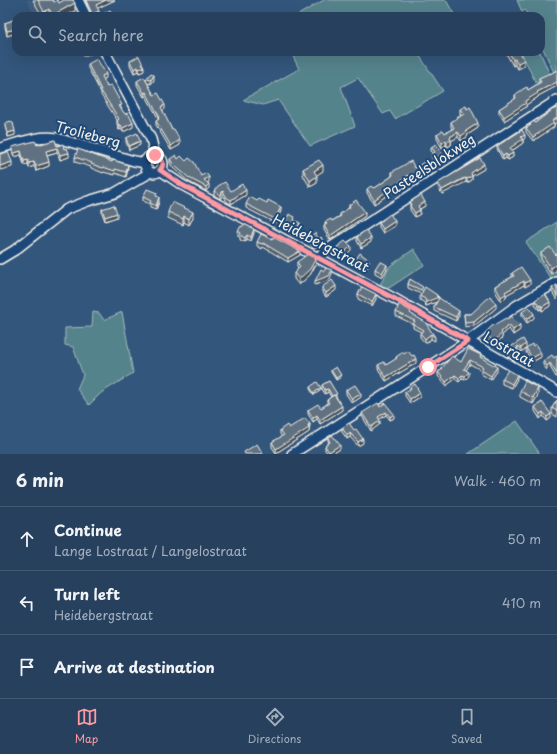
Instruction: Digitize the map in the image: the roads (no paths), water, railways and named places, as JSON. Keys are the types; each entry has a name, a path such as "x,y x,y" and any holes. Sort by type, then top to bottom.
{"street":[{"path":"78,0 84,12"},
{"path":"107,56 151,139 155,155 163,161 163,166 155,173 147,167"},
{"name":"Pasteelsblokweg","path":"318,258 325,251 557,100"},
{"name":"Trolieberg","path":"0,148 47,136 134,161 147,167"},
{"path":"0,260 67,209 88,201 115,194 123,190 146,174 149,157 155,155"},
{"name":"Heidebergstraat","path":"160,170 182,185 395,299 468,341"},
{"path":"292,454 468,341 516,306 557,282"},
{"name":"Lostraat","path":"468,341 557,392"}]}
